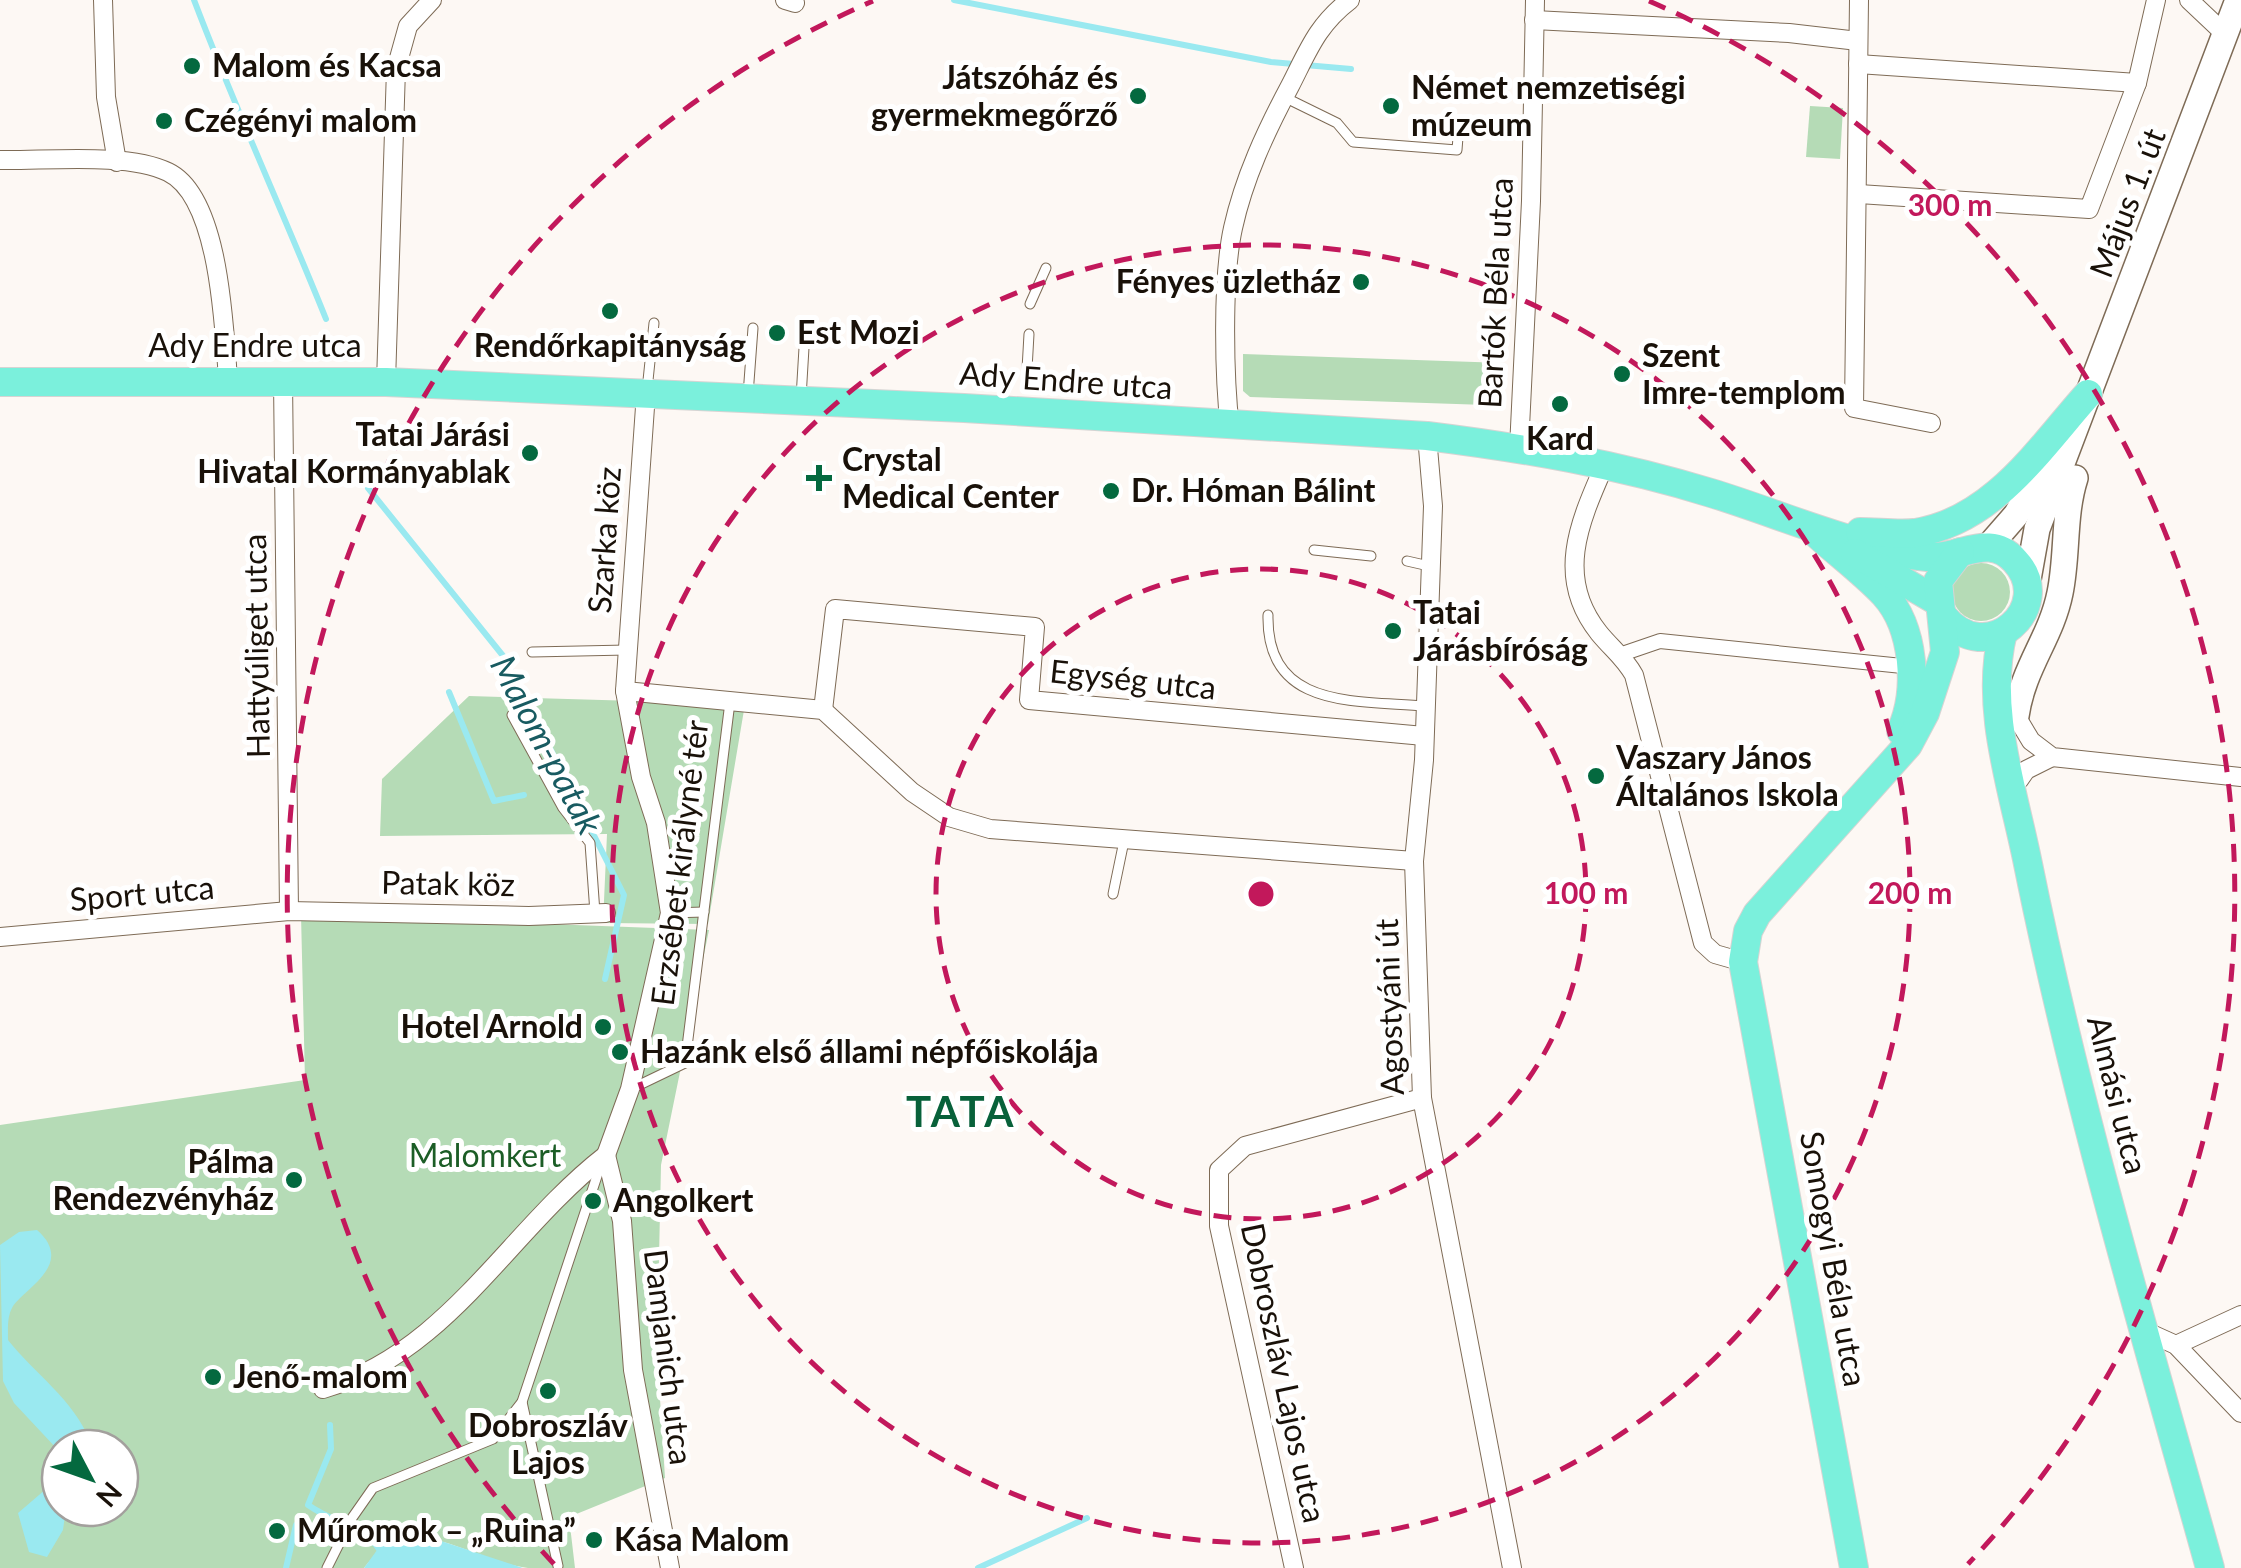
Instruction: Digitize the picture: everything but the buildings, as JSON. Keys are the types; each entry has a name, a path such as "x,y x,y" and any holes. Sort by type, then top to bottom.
{"main road":[{"name":"Május 1. út","path":"2027,585 2038,529 2065,467 2088,394 2235,15"},
{"name":"Ady Endre utca","path":"0,382 386,382 1427,436 1606,464 1714,494 1814,532"},
{"name":"Május 1. út","path":"1989,546 2016,515 2088,394"},
{"path":"1814,532 1915,532 1964,517 2000,493 2088,394"},
{"path":"2022,833 2016,716 2024,673 2060,592 2064,520 2081,458 2088,394"},
{"path":"1814,532 1913,556 1989,546 2015,561 2027,585 2023,612 2003,632 1976,638 1951,626 1940,608 1814,532"},
{"path":"1814,532 1888,598 1906,636 1912,668 1908,714 1874,786"},
{"path":"1874,786 1908,745 1935,687 1945,652 1940,608 1942,570 1960,552"},
{"name":"Almási utca","path":"2003,632 1995,676 2004,753 2078,1094 2210,1568"},
{"name":"Somogyi Béla utca","path":"1854,1568 1743,962 1748,931 1757,914 1874,786"}],"street":[{"path":"102,0 106,97 117,162"},
{"path":"386,382 396,69 408,26 432,0"},
{"path":"1230,428 1226,390 1232,232 1243,188 1298,66 1325,20 1350,0"},
{"name":"Bartók Béla utca","path":"1519,448 1532,201 1535,0"},
{"path":"1858,0 1854,408 1932,422"},
{"name":"Május 1. út","path":"1859,194 2089,209 2137,83 2156,0"},
{"name":"Május 1. út","path":"2189,0 2235,15"},
{"path":"1534,20 1788,33 1858,42"},
{"name":"Május 1. út","path":"1858,64 2137,83"},
{"path":"0,160 117,162 167,171 186,184 202,214 224,324 228,379"},
{"name":"Hattyúliget utca","path":"282,380 290,912"},
{"name":"Szarka köz","path":"626,691 646,393"},
{"name":"Agostyáni út","path":"1427,436 1433,506 1426,706 1414,861 1422,1098 1512,1568"},
{"path":"1606,464 1573,541 1574,583 1594,626 1622,654 1634,676 1704,943 1715,954 1743,962"},
{"name":"Egység utca","path":"823,710 835,609 1035,628 1029,700 1424,736"},
{"path":"1622,654 1660,640 1912,668"},
{"name":"Erzsébet királyné tér","path":"606,1155 630,1089 670,913 656,823 641,777 626,691 730,702"},
{"path":"730,702 823,710 912,792 949,816 990,829 1414,861"},
{"path":"2016,716 2023,732 2052,757"},
{"path":"2019,780 2026,770 2052,757 2241,776"},
{"name":"Patak köz","path":"290,912 601,913"},
{"name":"Sport utca","path":"0,937 290,912"},
{"name":"Dobroszláv Lajos utca","path":"1294,1568 1219,1226 1218,1170 1244,1146 1422,1098"},
{"path":"323,1390 364,1377 437,1328 565,1186 606,1155"},
{"name":"Damjanich utca","path":"606,1155 622,1221 633,1370 670,1568"},
{"path":"2176,1345 2241,1316"},
{"path":"2144,1331 2176,1345 2241,1413"}],"lane":[{"path":"1284,97 1337,123 1353,142 1457,150 1460,124"},
{"path":"1030,304 1046,268"},
{"path":"646,393 654,323"},
{"path":"748,398 753,328"},
{"path":"800,401 805,332"},
{"path":"1026,386 1029,334"},
{"path":"1314,550 1371,556"},
{"path":"1407,561 1429,566"},
{"path":"1268,614 1268,639 1276,661 1296,684 1327,698 1426,706"},
{"path":"532,652 627,650"},
{"name":"Erzsébet királyné tér","path":"630,1089 685,1063 730,702"},
{"path":"512,715 563,808 590,843 601,913"},
{"path":"1113,894 1124,841"},
{"path":"670,913 704,912"},
{"path":"327,1568 373,1488 493,1440 522,1402 587,1198 606,1155"},
{"path":"522,1402 558,1566"}],"green space":[{"path":"1810,106 1843,108 1840,159 1806,157"},
{"path":"1243,354 1504,363 1502,388 1486,405 1250,397 1243,391"},
{"path":"1981,563 2001,572 2010,592 2001,612 1981,621 1961,612 1952,592 1961,572"},
{"path":"469,696 636,701 744,710 708,924 603,923 607,834 380,836 382,779"},
{"name":"Malomkert","path":"301,915 709,930 661,1165 657,1351 665,1478 569,1517 575,1568 528,1568 421,1538 402,1540 383,1549 364,1568 0,1568 0,1125 305,1080"}],"water":[{"path":"37,1230 51,1254 43,1275 12,1308 8,1340 64,1400 84,1428 40,1431 14,1403 3,1381 0,1245 19,1232"},
{"path":"40,1494 40,1528 63,1528 47,1557 29,1552 18,1513"},
{"path":"406,1536 441,1541 523,1568 364,1568 380,1546"}],"waterway":[{"name":"Malom-patak","path":"194,0 326,319"},
{"name":"Malom-patak","path":"954,0 1271,62 1351,69"},
{"name":"Malom-patak","path":"368,488 504,657 624,895 605,979"},
{"path":"449,692 494,801 524,795"},
{"name":"Malom-patak","path":"330,1425 331,1449 308,1505 366,1535 389,1568"},
{"path":"978,1568 1087,1518"},
{"path":"286,1568 296,1525"}],"place":[{"name":"Malom és Kacsa","path":"192,66"},
{"name":"Játszóház és gyermekmegőrző","path":"1138,96"},
{"name":"Német nemzetiségi múzeum","path":"1391,106"},
{"name":"Czégényi malom","path":"164,121"},
{"name":"Fényes üzletház","path":"1361,282"},
{"name":"Rendőrkapitányság","path":"610,311"},
{"name":"Est Mozi","path":"777,333"},
{"name":"Szent Imre-templom","path":"1622,374"},
{"name":"Kard","path":"1560,404"},
{"name":"Tatai Járási Hivatal Kormányablak","path":"530,453"},
{"name":"Crystal Medical Center","path":"819,478"},
{"name":"Dr. Hóman Bálint","path":"1111,491"},
{"name":"Tatai Járásbíróság","path":"1393,631"},
{"name":"Vaszary János Általános Iskola","path":"1596,776"},
{"name":"Hotel Arnold","path":"603,1027"},
{"name":"Hazánk első állami népfőiskolája","path":"620,1052"},
{"name":"Pálma Rendezvényház","path":"294,1180"},
{"name":"Angolkert","path":"593,1201"},
{"name":"Jenő-malom","path":"213,1377"},
{"name":"Dobroszláv Lajos","path":"548,1391"},
{"name":"Műromok – „Ruina”","path":"277,1531"},
{"name":"Kása Malom","path":"594,1540"}],"district":[{"name":"TATA","path":"961,1112"}]}
